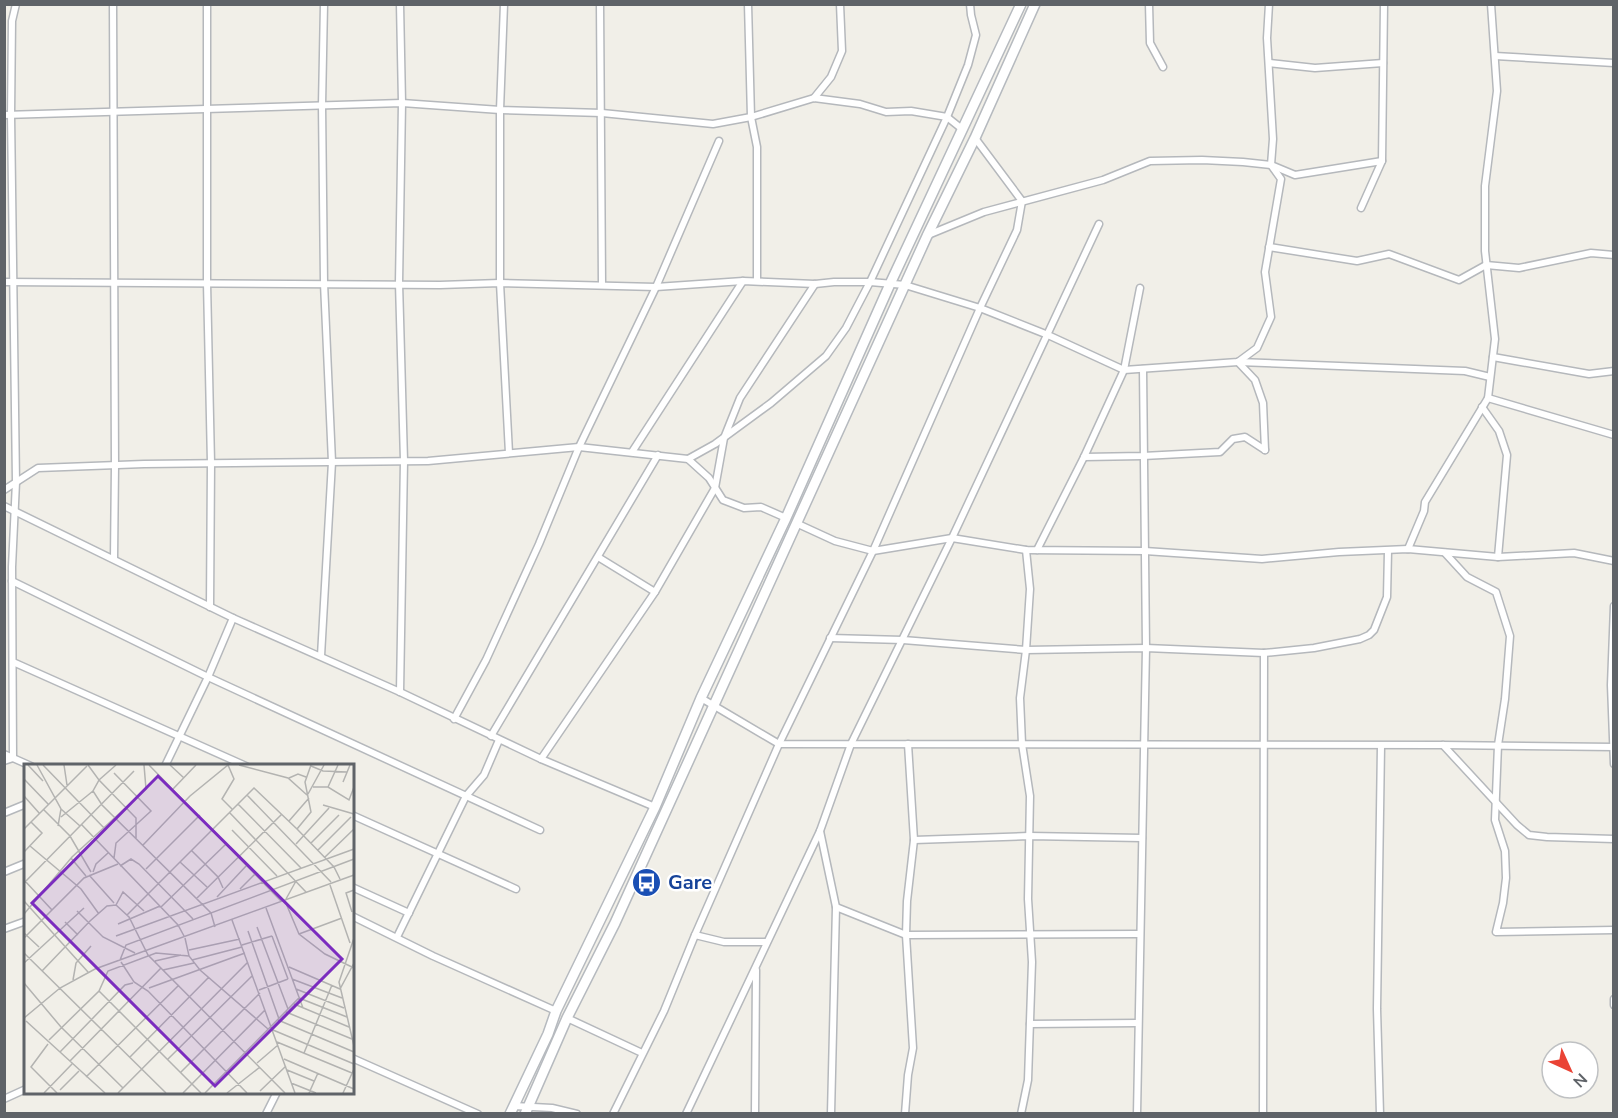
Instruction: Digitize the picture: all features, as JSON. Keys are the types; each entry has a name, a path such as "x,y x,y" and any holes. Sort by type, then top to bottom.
{"main road":[{"path":"512,1110 548,1034 556,1011 655,807 701,699 786,518 890,284 1021,4"},
{"path":"526,1110 567,1018 615,923 1035,4"},
{"path":"655,807 666,812"}],"street":[{"path":"13,758 12,567 16,482 14,282 8,115 12,21 16,4"},
{"path":"113,4 114,559"},
{"path":"207,4 210,607"},
{"path":"321,656 332,462 324,283 322,105 324,4"},
{"path":"399,4 402,103 399,283 404,461 400,692"},
{"path":"504,4 500,110 500,283 509,453"},
{"path":"600,4 602,284"},
{"path":"748,4 751,117 757,147 757,281"},
{"path":"814,98 831,76 842,51 840,4"},
{"path":"688,459 724,438 771,403 826,356 846,328 947,117 968,65 976,35 970,15 970,4"},
{"path":"1149,4 1150,43 1163,67"},
{"path":"1238,362 1257,348 1271,317 1265,272 1281,179 1271,165 1273,139 1267,38 1269,4"},
{"path":"1361,208 1382,161 1384,4"},
{"path":"1408,549 1424,511 1425,502 1488,398 1495,339 1486,265 1485,186 1497,92 1491,4"},
{"path":"1495,56 1614,63"},
{"path":"1269,63 1315,68 1383,63"},
{"path":"8,115 402,103 500,110 602,112 713,124 751,117 814,98 861,104 886,112 911,111 947,117 962,129"},
{"path":"613,1113 664,1011 779,744 873,551 980,308 1017,230 1022,201 975,138"},
{"path":"454,719 486,660 539,544 579,447 656,287 719,141"},
{"path":"927,236 984,212 1103,180 1150,161 1202,159 1271,165 1295,175 1382,161"},
{"path":"686,1113 820,831 851,744 952,538 1099,224"},
{"path":"1269,247 1357,261 1389,254 1459,280 1486,265 1519,268 1591,253 1614,255"},
{"path":"4,282 440,285 500,283 656,287 743,280 815,284 870,282 905,285 980,308 1048,335 1124,370 1238,362 1465,371 1490,377"},
{"path":"632,452 743,280"},
{"path":"541,759 655,592 715,488 724,438 740,398 815,284"},
{"path":"1037,550 1084,457 1124,370 1140,288"},
{"path":"1493,357 1589,374 1614,371"},
{"path":"1084,457 1220,452 1233,439 1245,436 1265,450 1263,403 1255,380 1238,362"},
{"path":"1137,1113 1146,648 1143,369"},
{"path":"1488,398 1614,435"},
{"path":"1482,407 1498,431 1507,455 1498,557"},
{"path":"4,490 38,468 404,461 579,447 688,459 709,478 723,500 744,508 761,507 786,518"},
{"path":"490,736 658,455"},
{"path":"4,506 233,618 400,692 541,759 655,807"},
{"path":"798,524 835,541 873,551 952,538 1026,550 1145,551 1262,559 1408,549 1498,557 1574,552 1614,561"},
{"path":"1021,1113 1028,1080 1032,962 1028,899 1030,796 1022,744 1020,698 1030,589 1026,550"},
{"path":"830,638 903,640 1026,650 1146,648 1264,653 1325,646 1359,639 1374,630 1387,597 1388,550"},
{"path":"1444,552 1467,577 1496,592 1510,636 1506,689 1498,745 1495,820 1505,850 1506,878 1496,932 1614,930"},
{"path":"598,557 655,592"},
{"path":"4,570 12,567"},
{"path":"12,581 208,677 540,830"},
{"path":"1614,606 1614,764"},
{"path":"166,764 181,736 233,618"},
{"path":"4,641 12,638"},
{"path":"1263,1113 1264,653"},
{"path":"13,662 244,764"},
{"path":"701,699 779,744 1381,746 1443,744 1613,747"},
{"path":"4,713 14,710"},
{"path":"397,937 466,796 484,775 499,740"},
{"path":"905,1113 913,1048 906,935 907,901 914,840 908,744"},
{"path":"1443,744 1517,825 1529,835 1614,839"},
{"path":"1380,1113 1377,1009 1381,746"},
{"path":"4,754 28,764"},
{"path":"4,761 13,758"},
{"path":"4,813 24,805"},
{"path":"354,816 516,889"},
{"path":"820,831 836,907 831,1113"},
{"path":"914,840 1029,836 1142,838"},
{"path":"4,872 24,864"},
{"path":"354,888 409,913"},
{"path":"836,907 906,935 1139,934"},
{"path":"354,917 433,956 556,1011"},
{"path":"4,929 24,922"},
{"path":"695,935 724,942 766,942"},
{"path":"755,1113 757,966"},
{"path":"1614,999 1614,1005"},
{"path":"567,1018 642,1053"},
{"path":"1030,1024 1138,1023"},
{"path":"354,1059 478,1113"},
{"path":"4,1100 24,1090"},
{"path":"266,1113 275,1094"},
{"path":"512,1110 552,1108 577,1113"}],"place":[{"name":"Gare","path":"647,882"}]}
